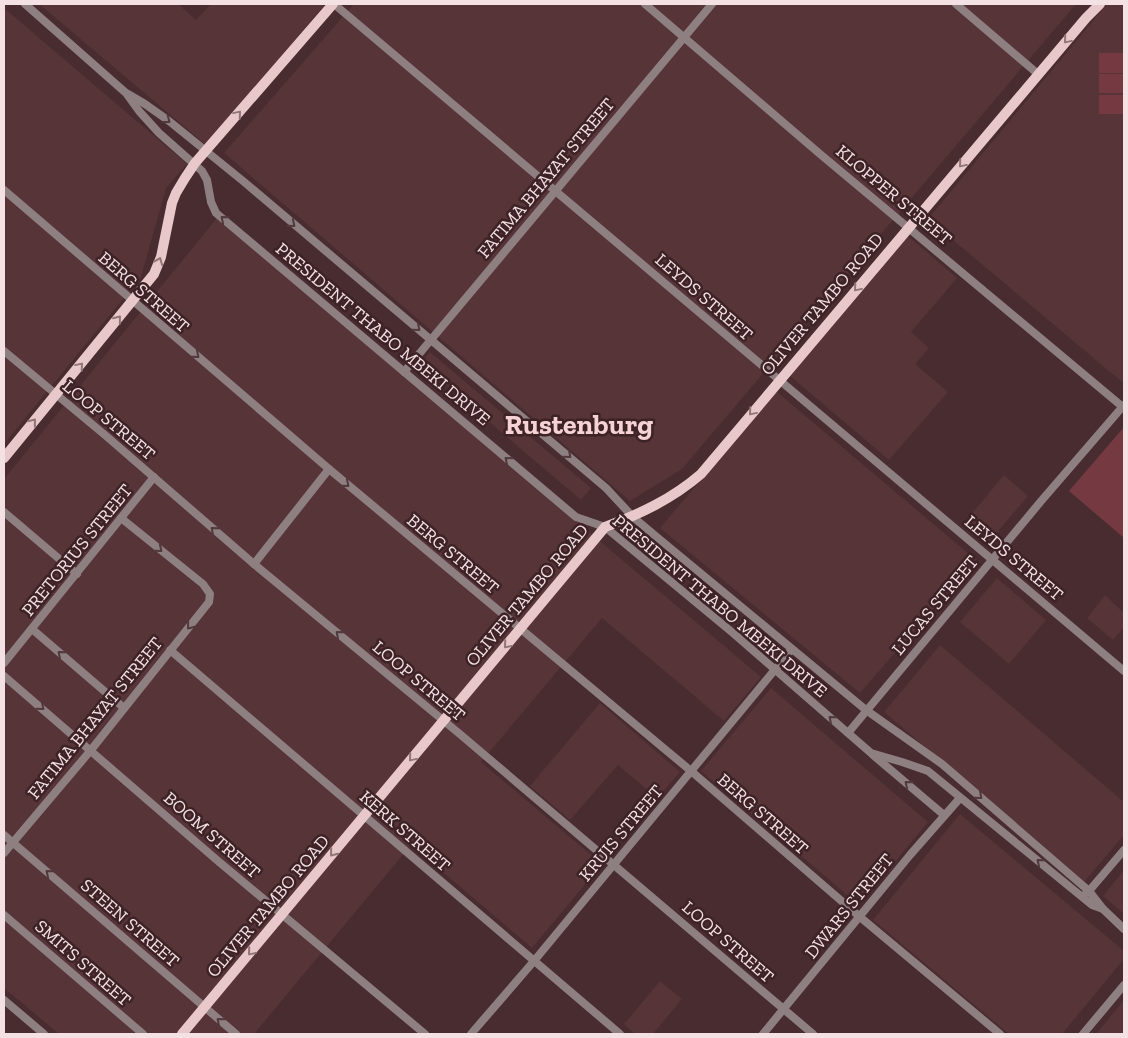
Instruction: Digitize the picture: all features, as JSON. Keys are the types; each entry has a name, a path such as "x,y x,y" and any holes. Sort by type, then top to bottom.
{"main road":[{"path":"6,451 56,395 154,274 161,257 168,217 176,193 195,163 334,4"},
{"name":"OLIVER TAMBO ROAD","path":"182,1034 605,527 634,518 674,495 700,474 908,226 1100,4"}],"street":[{"name":"PRESIDENT THABO MBEKI DRIVE","path":"25,4 126,93 161,115 206,151 431,340 606,488 634,518 792,649 866,710 942,764 1089,891 1103,910 1124,929"},
{"name":"LEYDS STREET","path":"334,4 1124,671"},
{"name":"KLOPPER STREET","path":"645,4 820,154 1124,406"},
{"name":"FATIMA BHAYAT STREET","path":"404,372 712,4"},
{"path":"956,4 1038,74"},
{"name":"PRESIDENT THABO MBEKI DRIVE","path":"126,93 139,111 202,171 207,180 211,202 216,213 576,517 605,527 775,669 871,753 928,771 1092,905 1103,910"},
{"name":"BERG STREET","path":"4,190 132,302 329,469 690,771 1000,1034"},
{"name":"LOOP STREET","path":"4,351 254,564 614,864 813,1034"},
{"name":"LUCAS STREET","path":"848,733 1124,406"},
{"path":"254,564 329,469"},
{"name":"PRETORIUS STREET","path":"4,663 154,477"},
{"path":"4,512 77,574"},
{"name":"FATIMA BHAYAT STREET","path":"4,853 91,750 209,602 210,594 203,584 121,518"},
{"path":"32,629 124,708"},
{"name":"KRUIS STREET","path":"471,1034 534,961 792,649"},
{"name":"KERK STREET","path":"170,650 620,1034"},
{"name":"BOOM STREET","path":"4,676 218,861 425,1034"},
{"path":"871,753 944,815"},
{"name":"DWARS STREET","path":"763,1034 960,798"},
{"name":"STEEN STREET","path":"4,835 236,1034"},
{"path":"1077,893 1084,894 1089,891 1124,850"},
{"name":"SMITS STREET","path":"4,915 143,1034"},
{"path":"1083,1034 1124,985"},
{"path":"4,1000 44,1034"}],"shaded area":[{"path":"39,4 178,4 196,20 211,4 325,4 206,145"},
{"path":"354,4 1076,4 682,469 630,501 224,153"},
{"path":"1107,4 1124,4 1124,379 1122,382 928,219"},
{"path":"4,8 187,164 166,188 141,277 4,444"},
{"path":"1099,53 1124,53 1124,73 1099,73"},
{"path":"1099,74 1124,74 1124,93 1099,93"},
{"path":"1099,95 1124,95 1124,114 1099,114"},
{"path":"217,218 761,677 724,721 602,618 481,762 602,864 532,948 411,845 254,1034 59,1034 4,988 4,479"},
{"path":"908,236 957,278 911,332 929,348 915,364 948,392 889,460 789,375"},
{"path":"430,352 591,488 581,500 420,363"},
{"path":"776,391 976,560 860,693 660,528"},
{"path":"1124,427 1124,538 1069,491"},
{"path":"1004,475 1028,496 987,544 964,523"},
{"path":"997,578 1046,620 1009,664 960,622"},
{"path":"1105,595 1124,613 1124,627 1113,640 1087,618"},
{"path":"940,645 1124,802 1124,835 1084,882 884,712"},
{"path":"771,688 928,822 859,905 701,771"},
{"path":"600,703 680,772 657,798 618,765 570,820 530,786"},
{"path":"960,814 1124,951 1124,959 1062,1034 1009,1034 873,920"},
{"path":"1124,870 1124,914 1103,896"},
{"path":"660,981 682,999 653,1034 635,1034 624,1024"},
{"path":"1124,1000 1124,1034 1096,1034"}],"district":[{"name":"Rustenburg","path":"579,424"}]}
